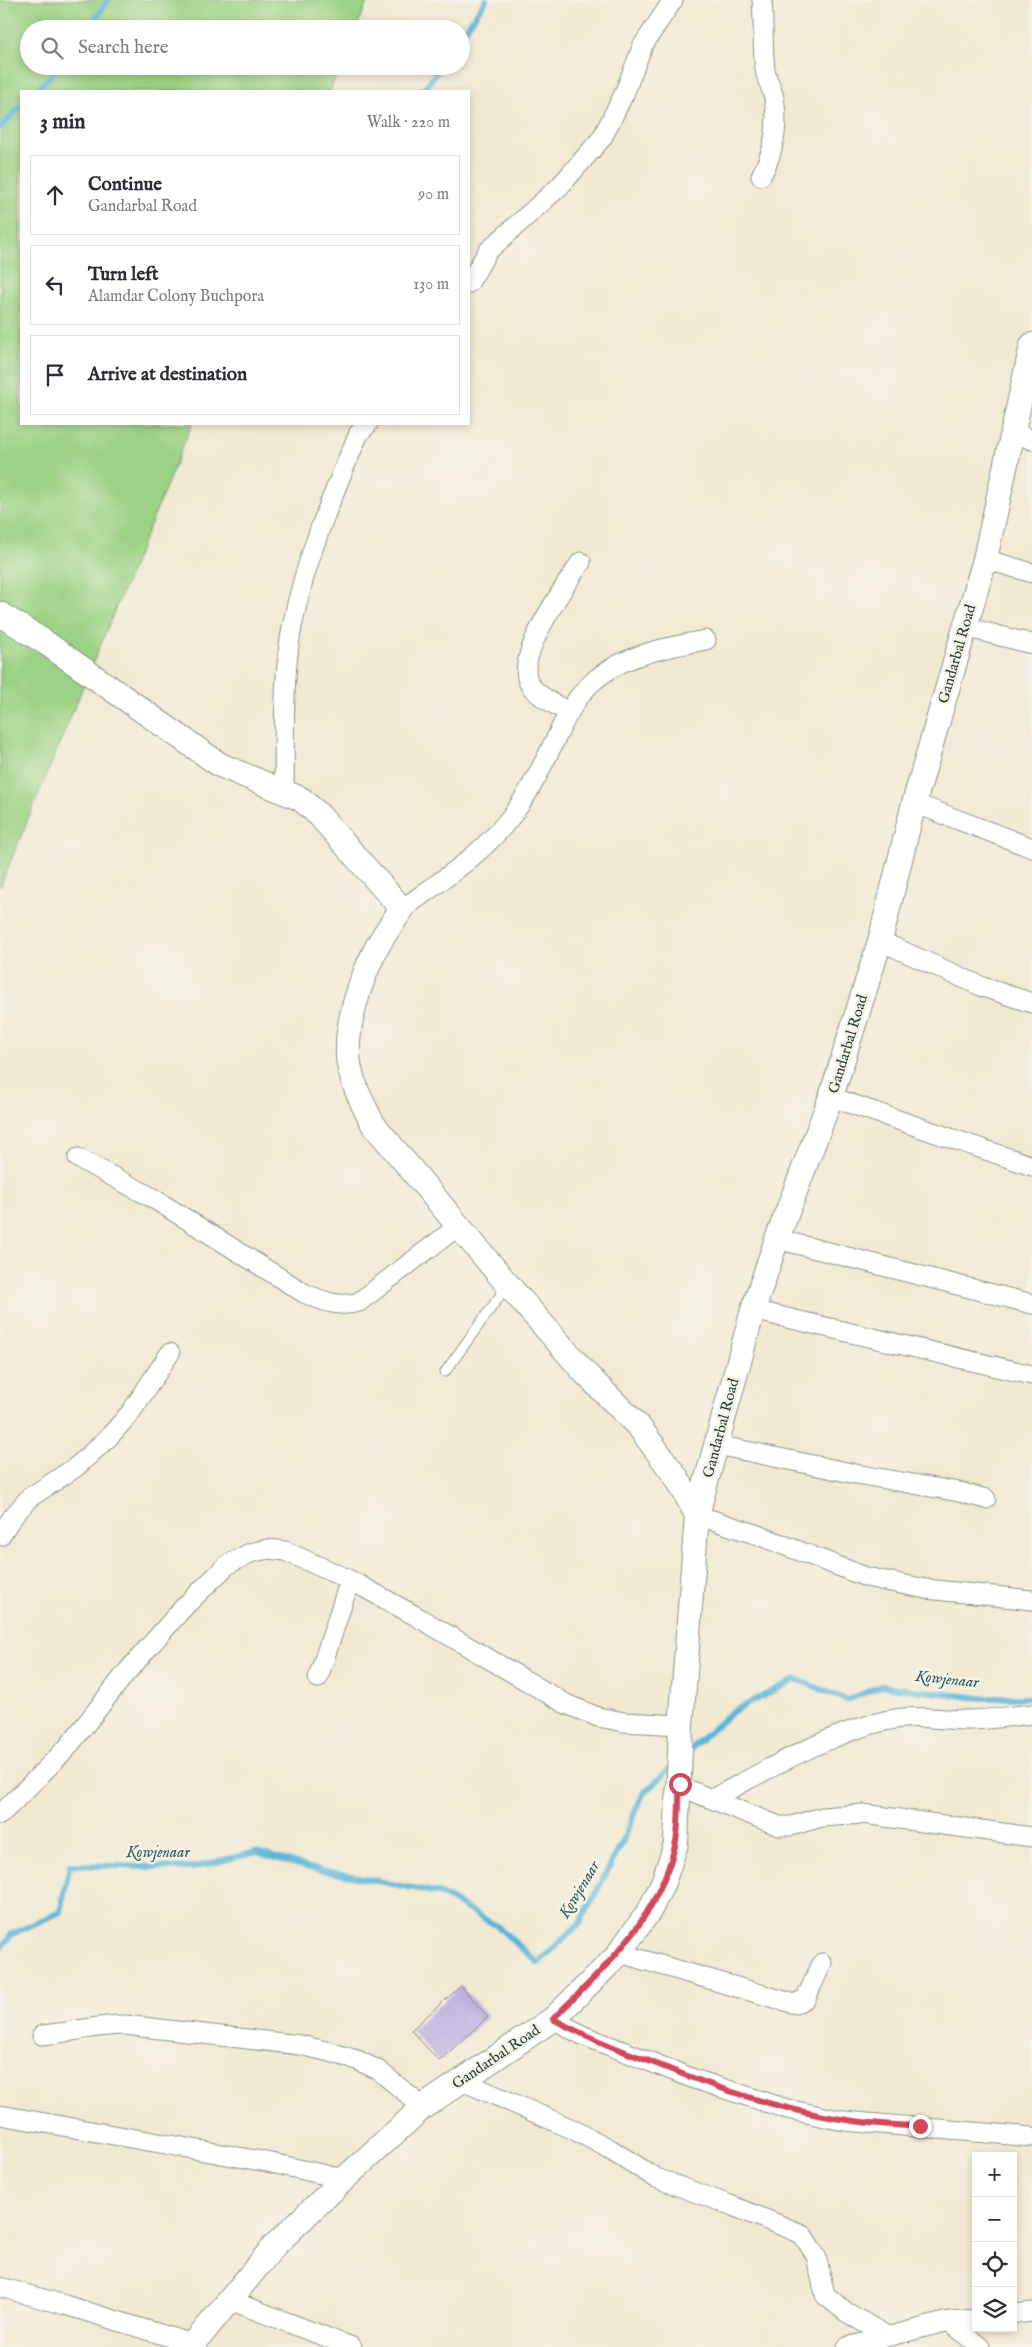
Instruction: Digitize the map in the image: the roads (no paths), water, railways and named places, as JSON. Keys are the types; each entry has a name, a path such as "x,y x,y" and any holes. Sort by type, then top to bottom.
{"street":[{"path":"470,281 488,251 560,186 602,138 624,94 643,45 672,0"},
{"path":"761,176 768,162 776,131 773,97 765,74 762,0"},
{"name":"Gandarbal Road","path":"192,2346 275,2245 423,2107 460,2080 553,2019 619,1953 650,1910 664,1880 676,1844 681,1726 698,1515 754,1310 777,1239 832,1097 880,941 914,803 1022,436 1032,345"},
{"path":"284,791 287,672 292,628 315,540 359,433 367,425"},
{"path":"985,559 1032,573"},
{"path":"569,713 530,685 526,675 526,667 533,644 551,608 580,562"},
{"path":"0,614 46,643 220,765 284,791 301,800 319,815 402,909"},
{"path":"965,627 1032,644"},
{"path":"706,640 652,651 605,673 583,692 569,713 530,789 493,839 475,857 402,909 376,949 366,972 348,1032 348,1056 360,1100 373,1124 508,1285 586,1374 640,1428 677,1478 698,1515 758,1535 866,1577 926,1588 1032,1600"},
{"path":"914,803 1032,848"},
{"path":"880,941 983,987 1032,1004"},
{"path":"832,1097 1032,1166"},
{"path":"78,1158 151,1197 304,1293 332,1303 347,1304 359,1302 458,1226"},
{"path":"777,1239 1032,1304"},
{"path":"754,1310 1032,1375"},
{"path":"0,1536 28,1498 76,1467 109,1437 131,1412 170,1353"},
{"path":"717,1445 856,1474 959,1492 986,1499"},
{"path":"0,1815 62,1754 126,1674 184,1607 227,1565 250,1553 268,1549 285,1551 350,1580 566,1704 598,1717 624,1722 681,1726"},
{"path":"318,1678 350,1580"},
{"path":"712,1799 789,1758 846,1734 881,1722 903,1718 994,1719 1032,1714"},
{"path":"679,1785 779,1826 791,1826 822,1816 863,1814 1032,1837"},
{"path":"619,1953 795,2004 806,1998 822,1963"},
{"path":"553,2019 582,2035 694,2080 787,2109 844,2121 1032,2137"},
{"path":"42,2036 70,2033 100,2026 125,2025 300,2045 357,2060 378,2070 423,2107"},
{"path":"460,2080 610,2149 656,2178 802,2234 816,2256 825,2294 846,2312 887,2336"},
{"path":"0,2115 267,2162 344,2179"},
{"path":"0,2287 65,2305 192,2346"},
{"path":"229,2300 352,2347"},
{"path":"1017,2314 1032,2312"},
{"path":"847,2347 887,2336 972,2319"},
{"path":"949,2322 980,2347"}],"lane":[{"path":"445,1372 508,1285"}],"waterway":[{"path":"95,20 108,0"},
{"path":"470,23 486,0"},
{"path":"37,90 51,75"},
{"path":"424,90 435,75"},
{"path":"0,128 20,107"},
{"name":"Kowjenaar","path":"687,1752 732,1712 796,1679 847,1700 881,1686 980,1698 1032,1698"},
{"name":"Kowjenaar","path":"0,1948 12,1934 60,1912 70,1865 192,1868 256,1852 310,1868 439,1893 497,1926 538,1963 580,1923 621,1845 643,1794 673,1766"}]}
